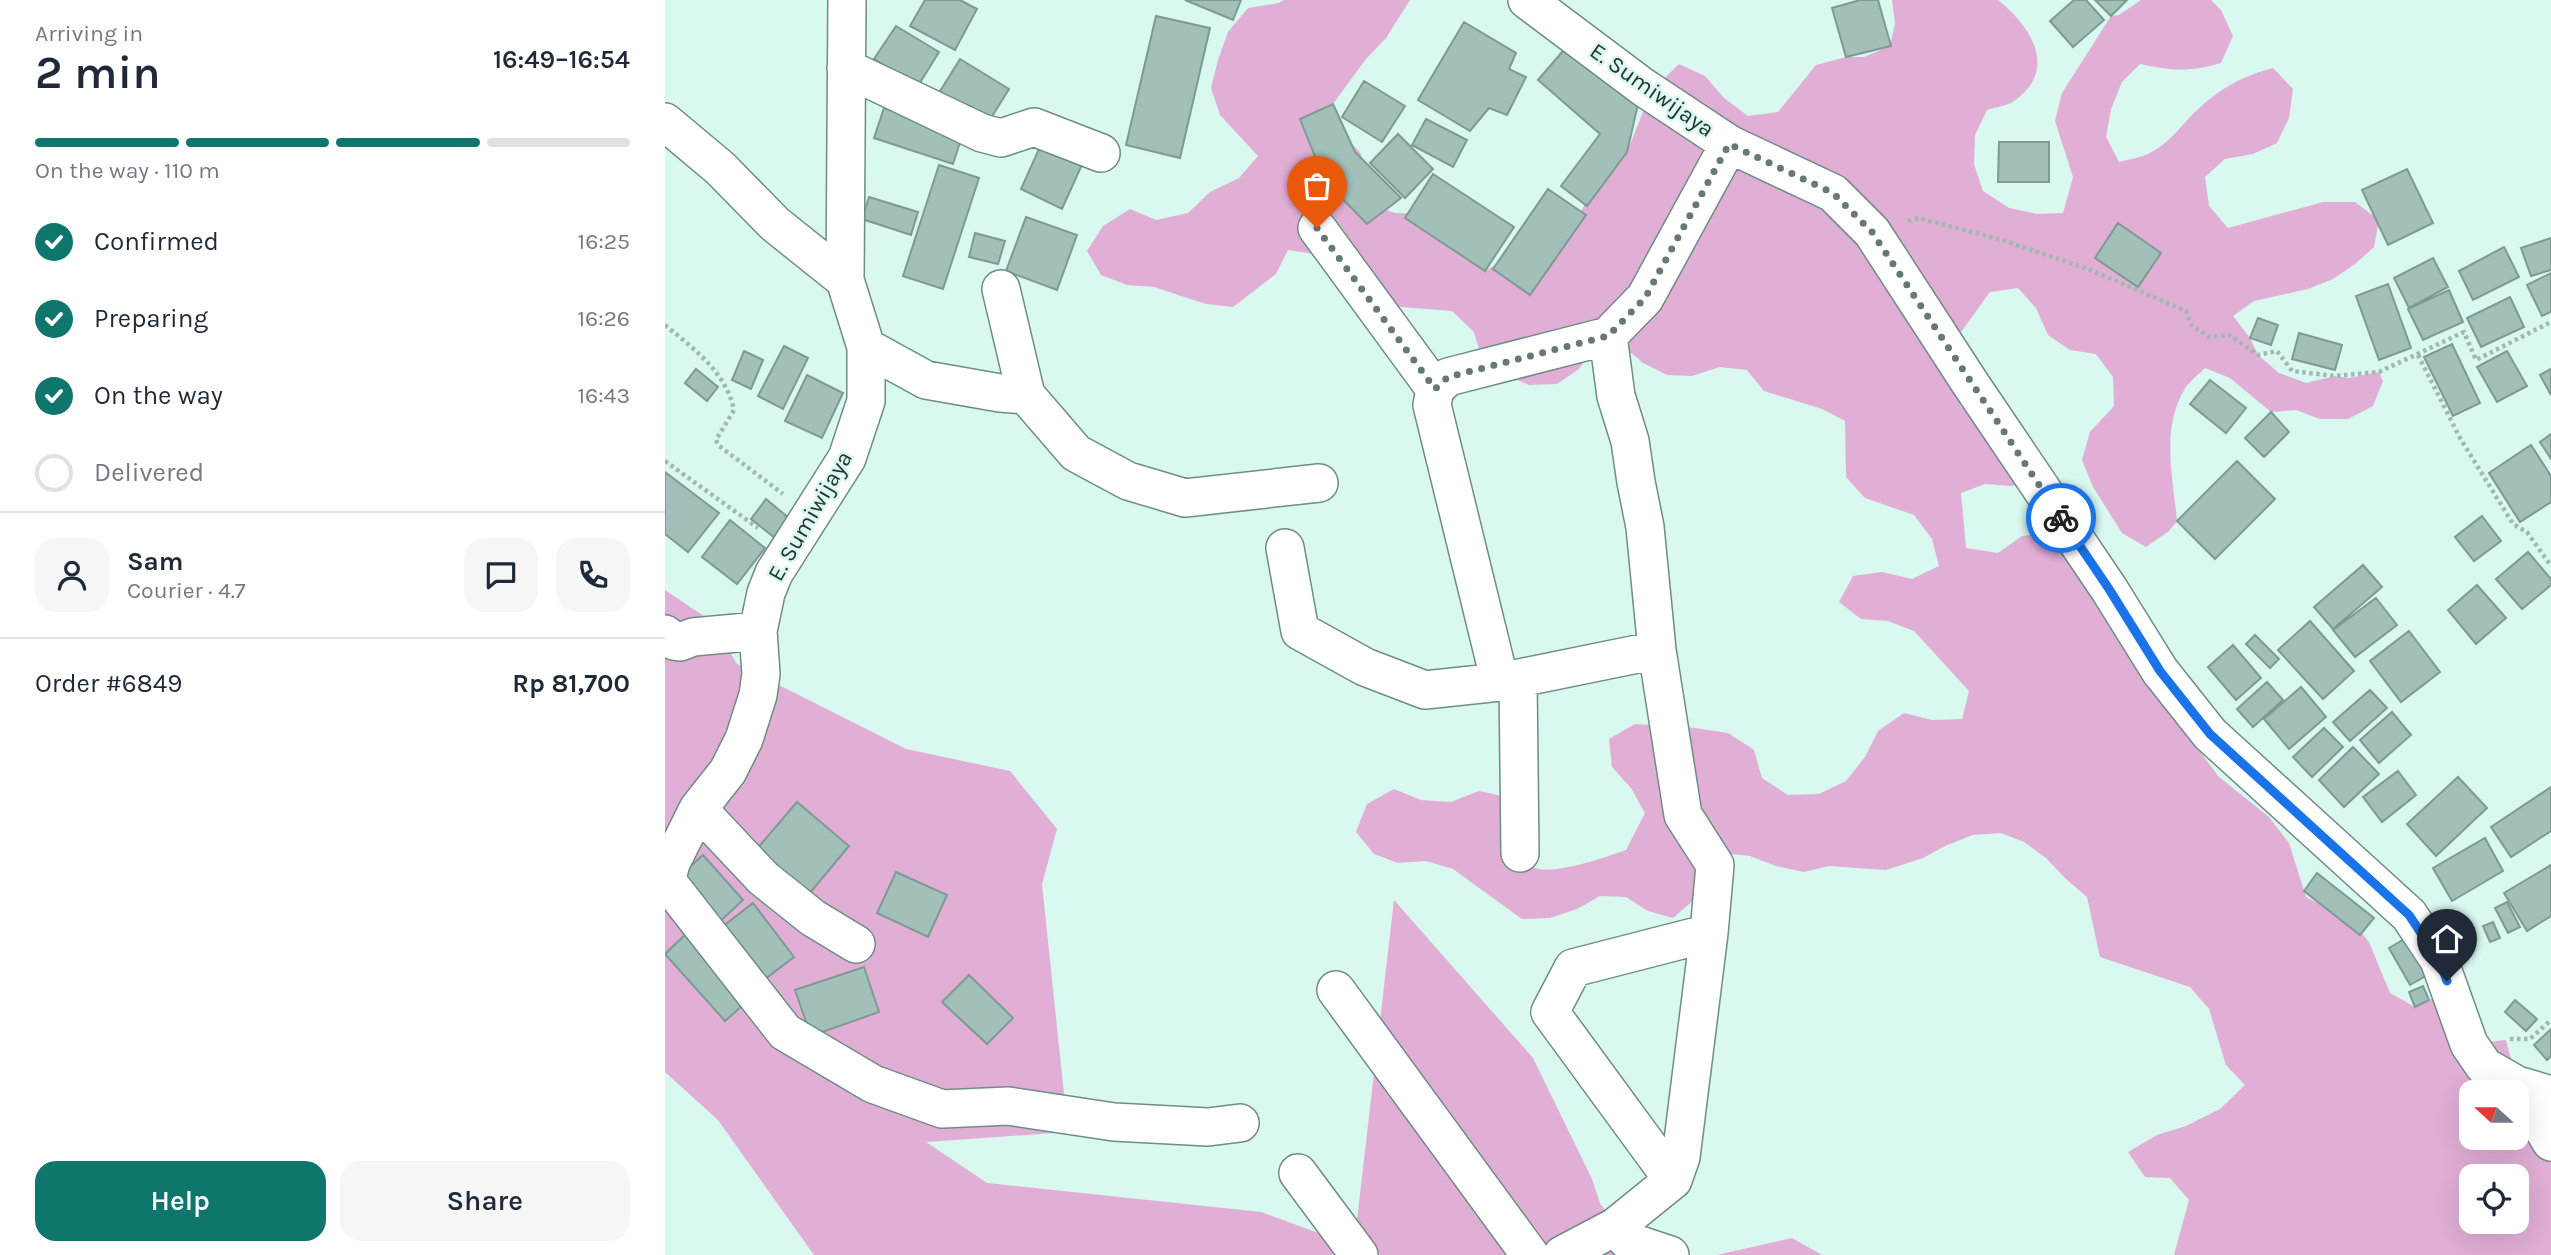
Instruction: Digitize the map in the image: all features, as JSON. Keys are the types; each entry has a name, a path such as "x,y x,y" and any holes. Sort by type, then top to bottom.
{"street":[{"name":"E. Sumiwijaya","path":"666,883 671,863 698,809 728,771 744,739 758,695 761,674 758,631 773,573 847,458 866,401 866,347 845,280 847,0"},
{"name":"E. Sumiwijaya","path":"1527,0 1643,87 1729,144 1833,193 1872,232 2109,589 2160,671 2210,734 2409,915 2439,960 2469,1044 2484,1066 2508,1080"},
{"path":"846,68 982,134 1001,138 1034,127 1101,153"},
{"path":"665,122 719,167 775,224 845,280"},
{"path":"1520,853 1509,680 1433,405 1435,389 1448,377 1608,336 1645,298 1729,144"},
{"path":"1317,228 1435,389"},
{"path":"1001,289 1026,395 1076,453 1128,481 1185,498 1319,483"},
{"path":"1562,1255 1615,1227 1673,1180 1681,1157 1715,865 1683,815 1657,650 1646,527 1630,440 1616,396 1608,336"},
{"path":"866,347 926,380 1026,395"},
{"path":"1285,548 1300,631 1365,667 1425,690 1509,680 1657,650"},
{"path":"665,634 680,642 693,637 758,631"},
{"path":"698,809 763,878 813,918 856,944"},
{"path":"666,883 785,1032 873,1084 942,1109 1008,1106 1114,1122 1208,1127 1240,1123"},
{"path":"1673,1180 1549,1012 1573,968 1709,933"},
{"path":"1336,990 1531,1255"},
{"path":"2529,1089 2551,1095"},
{"name":"E. Sumiwijaya","path":"2529,1105 2551,1142"},
{"path":"1298,1173 1359,1255"},
{"path":"1615,1227 1629,1241 1670,1255"}],"path":[{"path":"1872,232 1918,218 1999,239 2088,269 2186,311 2192,326 2210,337 2229,335 2258,355 2277,351 2293,371 2335,376 2379,372 2464,332 2476,360 2551,322"},
{"path":"665,325 698,353 725,382 734,410 718,434 718,445 812,515"},
{"path":"2418,355 2460,438 2513,524 2528,532 2551,566"},
{"path":"665,461 787,549"}],"shaded area":[{"path":"1284,0 1410,0 1386,38 1366,59 1333,104 1330,104 1338,130 1360,152 1379,207 1395,213 1425,214 1485,271 1578,217 1592,191 1627,152 1645,107 1638,104 1679,64 1705,76 1724,98 1748,116 1778,112 1816,65 1846,57 1864,57 1890,46 1895,23 1892,0 1998,0 2021,22 2035,49 2035,76 2028,89 2014,101 1987,110 1975,135 1974,164 1983,191 2009,208 2037,214 2063,213 2073,177 2055,121 2062,93 2111,16 2119,15 2141,0 2211,0 2221,10 2233,36 2221,63 2181,70 2140,64 2122,82 2111,109 2106,137 2119,162 2146,155 2163,145 2212,97 2250,75 2273,68 2293,89 2289,118 2277,143 2253,154 2225,159 2205,177 2209,206 2228,228 2323,202 2355,202 2379,220 2374,247 2333,279 2308,289 2254,301 2233,316 2250,338 2258,355 2279,373 2306,383 2335,376 2349,378 2379,372 2383,381 2373,406 2348,419 2320,419 2296,410 2271,412 2230,378 2205,368 2186,387 2173,419 2170,452 2177,521 2169,531 2146,547 2122,533 2093,487 2082,460 2090,432 2114,406 2113,377 2096,354 2070,350 2048,335 2036,308 2018,288 1990,292 1948,350 1949,378 1961,407 1992,420 2037,482 2012,486 1985,484 1961,493 1966,548 1998,553 2022,536 2053,532 2195,726 2201,753 2219,777 2269,817 2289,843 2306,897 2351,920 2369,942 2390,993 2415,1007 2435,997 2469,1044 2506,1040 2518,1080 2459,1080 2459,1150 2529,1150 2529,1099 2551,1135 2551,1255 2174,1255 2189,1200 2170,1178 2145,1177 2128,1152 2157,1135 2186,1126 2220,1109 2245,1085 2226,1065 2209,1009 2190,987 2100,957 2087,897 2046,858 2024,842 2001,833 1973,835 1923,858 1886,870 1829,866 1804,872 1776,866 1750,856 1722,853 1695,899 1673,918 1648,911 1626,897 1600,896 1577,909 1550,918 1522,919 1453,869 1426,861 1398,863 1374,854 1356,832 1367,804 1394,789 1421,800 1451,802 1479,791 1507,797 1512,853 1535,868 1544,870 1581,864 1626,850 1645,813 1631,788 1612,767 1609,739 1635,724 1728,733 1754,750 1762,778 1788,795 1819,794 1846,781 1865,757 1878,731 1904,713 1932,720 1962,719 1969,691 1914,631 1888,621 1861,619 1839,602 1853,576 1882,572 1912,579 1939,566 1932,539 1914,515 1865,498 1846,477 1845,421 1822,409 1764,391 1747,370 1720,367 1692,376 1667,375 1643,363 1621,344 1595,347 1579,369 1557,384 1529,385 1482,360 1474,332 1452,311 1376,305 1314,254 1288,250 1276,274 1233,307 1206,304 1154,287 1127,285 1101,275 1087,251 1103,226 1130,209 1156,220 1188,213 1210,192 1239,178 1258,156 1220,115 1211,88 1228,32 1248,8"},
{"path":"665,590 711,621 737,664 906,749 1010,771 1057,829 1042,884 1068,1132 926,1142 987,1183 1261,1212 1354,1246 1394,900 1533,1058 1592,1179 1600,1203 1636,1255 814,1255 718,1120 665,1072"},
{"path":"1792,1238 1822,1255 1717,1255"}],"building":[{"path":"925,0 960,0 977,9 955,50 910,26"},
{"path":"1185,0 1241,0 1233,20"},
{"path":"1860,0 1878,0 1891,46 1846,57 1832,8"},
{"path":"2074,0 2086,0 2104,20 2073,47 2050,21"},
{"path":"2095,0 2127,0 2111,16"},
{"path":"1156,16 1210,28 1180,158 1126,145"},
{"path":"1464,22 1516,53 1509,69 1526,77 1507,115 1489,108 1470,131 1418,100"},
{"path":"896,26 939,52 918,86 874,59"},
{"path":"1569,44 1638,104 1627,152 1587,206 1561,186 1600,134 1538,80"},
{"path":"960,59 1009,89 983,131 934,101"},
{"path":"1364,81 1405,106 1382,142 1342,117"},
{"path":"1333,104 1355,152 1401,198 1367,224 1325,181 1300,119"},
{"path":"884,108 963,133 953,164 874,138"},
{"path":"1426,119 1467,140 1453,167 1412,145"},
{"path":"1398,134 1433,169 1405,198 1370,163"},
{"path":"1043,140 1085,158 1062,209 1021,189"},
{"path":"1999,142 2049,142 2049,182 1998,182"},
{"path":"939,165 979,178 943,289 903,276"},
{"path":"2407,169 2433,223 2388,245 2362,190"},
{"path":"1433,174 1514,227 1485,271 1405,218"},
{"path":"1548,189 1586,215 1530,295 1493,269"},
{"path":"869,197 918,212 911,235 862,219"},
{"path":"1026,217 1077,235 1057,290 1006,271"},
{"path":"2118,223 2161,253 2138,287 2095,258"},
{"path":"975,233 1005,241 998,264 969,257"},
{"path":"2551,238 2551,270 2531,276 2521,248"},
{"path":"2504,247 2519,277 2473,300 2459,271"},
{"path":"2433,258 2448,287 2409,308 2394,278"},
{"path":"2551,273 2551,312 2542,316 2527,285"},
{"path":"2388,284 2411,348 2379,360 2356,296"},
{"path":"2449,290 2463,322 2423,340 2408,309"},
{"path":"2510,297 2524,327 2481,347 2467,318"},
{"path":"2258,318 2278,325 2271,345 2250,338"},
{"path":"2299,333 2342,345 2335,370 2292,359"},
{"path":"2452,344 2480,403 2453,416 2424,357"},
{"path":"784,346 808,358 783,409 758,396"},
{"path":"744,351 763,360 751,389 732,380"},
{"path":"2507,351 2527,386 2497,402 2477,367"},
{"path":"696,369 718,387 707,401 685,383"},
{"path":"2551,369 2551,395 2540,375"},
{"path":"807,375 843,393 822,438 785,421"},
{"path":"2210,380 2246,408 2226,433 2190,404"},
{"path":"2271,412 2289,432 2264,457 2245,438"},
{"path":"2551,434 2551,459 2540,442"},
{"path":"2531,445 2551,476 2551,502 2520,522 2489,473"},
{"path":"2237,461 2275,499 2215,559 2177,521"},
{"path":"665,472 719,513 688,552 665,534"},
{"path":"766,499 790,519 775,538 751,519"},
{"path":"2482,516 2501,541 2474,561 2455,537"},
{"path":"730,520 765,548 737,584 702,557"},
{"path":"2528,552 2551,579 2551,585 2522,609 2496,579"},
{"path":"2363,565 2382,587 2333,629 2314,607"},
{"path":"2477,585 2506,618 2476,644 2448,610"},
{"path":"2376,598 2397,625 2355,657 2333,630"},
{"path":"2310,621 2354,671 2323,699 2278,650"},
{"path":"2409,631 2440,672 2401,702 2370,661"},
{"path":"2255,635 2279,659 2270,668 2246,644"},
{"path":"2233,645 2261,678 2236,700 2208,667"},
{"path":"2267,682 2283,700 2253,727 2237,709"},
{"path":"2301,687 2326,717 2289,749 2264,719"},
{"path":"2370,690 2387,708 2350,741 2333,722"},
{"path":"2392,712 2411,735 2379,763 2360,740"},
{"path":"2324,728 2343,747 2312,777 2293,757"},
{"path":"2353,747 2379,774 2344,807 2319,780"},
{"path":"2398,771 2416,795 2382,822 2363,797"},
{"path":"2458,777 2487,808 2436,856 2407,824"},
{"path":"2551,787 2551,831 2511,857 2491,827"},
{"path":"797,802 849,846 809,894 756,850"},
{"path":"2485,838 2503,871 2452,901 2433,868"},
{"path":"703,855 743,900 716,925 675,880"},
{"path":"2551,865 2551,916 2527,931 2504,893"},
{"path":"896,872 947,895 928,937 877,913"},
{"path":"2317,873 2374,918 2360,935 2304,891"},
{"path":"2507,902 2520,927 2508,933 2495,908"},
{"path":"753,903 794,957 752,989 712,935"},
{"path":"2493,922 2500,938 2490,942 2483,926"},
{"path":"690,930 751,998 725,1021 665,954"},
{"path":"2411,935 2433,972 2410,985 2389,948"},
{"path":"864,967 879,1012 811,1036 795,990"},
{"path":"969,975 1013,1018 987,1044 942,1002"},
{"path":"2423,986 2429,1000 2415,1007 2409,992"},
{"path":"2515,1000 2537,1019 2526,1031 2505,1012"},
{"path":"2551,1029 2551,1056 2547,1060 2534,1045"}],"way so far":[{"path":"1317,228 1435,389 1448,377 1608,336 1645,298 1729,144 1833,193 1872,232 2061,518"}],"route":[{"path":"2061,518 2160,671 2210,734 2409,915 2439,960 2447,981"}]}
